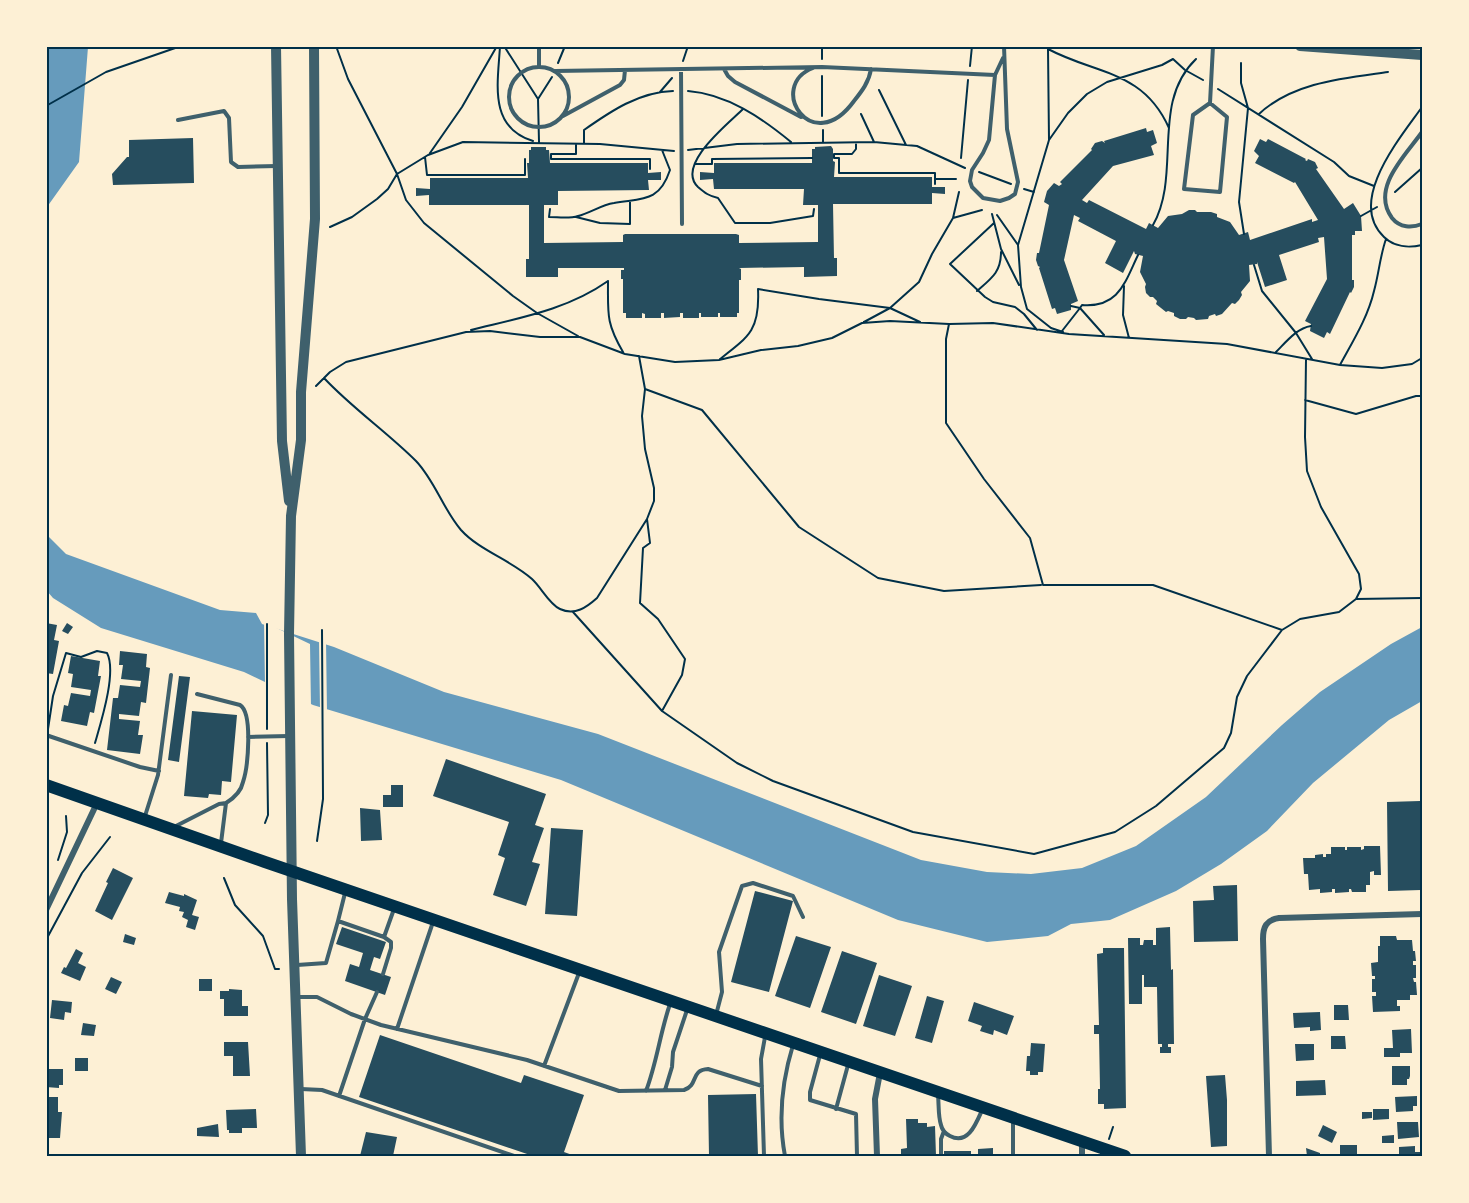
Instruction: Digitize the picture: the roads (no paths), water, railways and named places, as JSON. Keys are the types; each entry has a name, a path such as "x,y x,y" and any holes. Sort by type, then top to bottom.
{"main road":[{"path":"46,785 1125,1156"}],"street":[{"path":"276,46 282,441 291,516"},
{"path":"301,1156 291,870 289,634 291,516 301,440 301,392 315,219 314,46"},
{"path":"1300,46 1422,55"},
{"path":"46,910 97,803"},
{"path":"1269,1156 1263,931 1266,923 1279,918 1422,914"},
{"path":"877,1156 875,1099 880,1072"},
{"path":"1082,1142 1082,1156"}],"lane":[{"path":"539,46 539,66"},
{"path":"1003,58 995,75 989,140 984,153 972,170 970,181 972,187 983,198 1000,201 1015,194 1018,186 1007,129 1004,46"},
{"path":"1210,103 1213,46"},
{"path":"625,70 624,80 620,85 553,124 539,127 521,122 509,104 511,83 521,72 539,66 555,71 822,67 995,75"},
{"path":"808,121 797,112 793,91 803,74 822,67"},
{"path":"681,69 682,224"},
{"path":"724,69 735,82 808,121 822,124 840,118 867,83 871,69"},
{"path":"555,71 565,82 569,96 569,103 562,117"},
{"path":"1210,103 1227,117 1220,192 1184,189 1193,115 1210,103"},
{"path":"178,120 224,111 229,118 230,158 234,165 278,166"},
{"path":"1422,132 1389,180 1384,193 1386,206 1395,221 1407,227 1422,224"},
{"path":"144,820 159,771 171,675"},
{"path":"170,829 236,797 243,784 248,737 248,714 245,708 197,694"},
{"path":"46,735 140,767 159,771"},
{"path":"248,737 290,736"},
{"path":"220,846 226,803"},
{"path":"715,1016 722,992 719,952 742,886 753,883 793,896 802,917"},
{"path":"294,965 326,963 346,888"},
{"path":"384,937 395,905"},
{"path":"397,1029 434,919"},
{"path":"338,921 384,937 391,942 383,974"},
{"path":"544,1066 581,969"},
{"path":"339,1096 365,1019 377,992"},
{"path":"295,997 317,997 365,1019 397,1029 544,1066 619,1091 689,1088 701,1069 708,1069 762,1086"},
{"path":"646,1091 654,1069 671,1000"},
{"path":"665,1090 672,1067 673,1052 688,1006"},
{"path":"764,1156 761,1053 766,1033"},
{"path":"785,1156 781,1118 786,1068 794,1043"},
{"path":"821,1052 810,1100 855,1114 857,1156"},
{"path":"836,1109 849,1062"},
{"path":"298,1089 322,1090 514,1156"},
{"path":"937,1092 941,1125 944,1131 954,1138 968,1135 983,1108"},
{"path":"1013,1156 1014,1118"},
{"path":"941,1156 941,1139 944,1131"}],"water":[{"path":"47,47 88,47 79,162 47,207"},
{"path":"46,534 66,554 220,610 256,613 262,624 334,647 444,692 598,734 921,860 987,872 1031,874 1082,868 1136,846 1206,797 1320,692 1391,644 1422,627 1422,701 1389,720 1313,783 1267,831 1221,864 1176,891 1110,920 1071,924 1048,936 987,942 898,920 561,780 313,705 244,672 101,628 53,598 47,591"}]}
